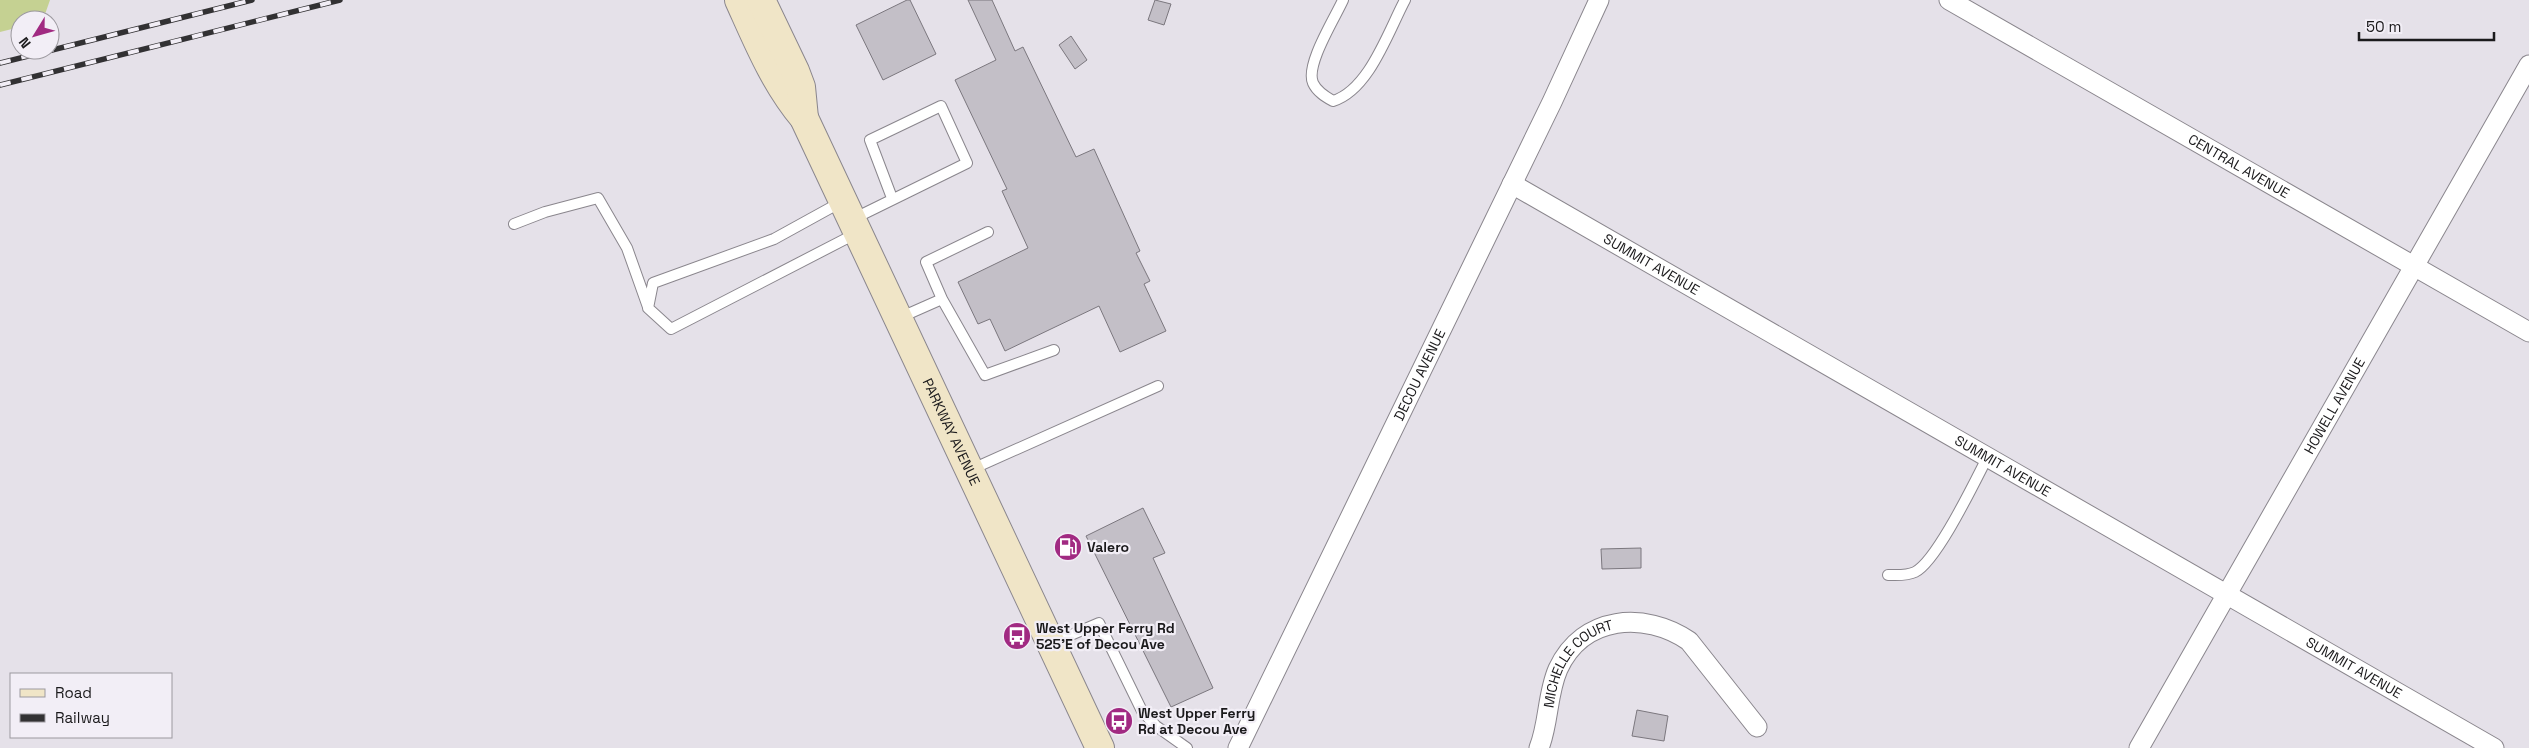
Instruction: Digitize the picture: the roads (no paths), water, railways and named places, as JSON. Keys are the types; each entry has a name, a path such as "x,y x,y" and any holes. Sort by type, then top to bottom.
{"main road":[{"name":"PARKWAY AVENUE","path":"740,0 772,74 785,95 804,118 852,217 1100,748"},
{"name":"PARKWAY AVENUE","path":"761,0 801,87 804,118"}],"street":[{"name":"DECOU AVENUE","path":"1238,748 1512,184 1599,0"},
{"name":"CENTRAL AVENUE","path":"1949,0 2529,332"},
{"name":"HOWELL AVENUE","path":"2139,748 2529,65"},
{"name":"SUMMIT AVENUE","path":"1512,184 2228,593 2494,748"},
{"name":"MICHELLE COURT","path":"1539,748 1546,728 1552,686 1559,668 1569,652 1583,638 1600,629 1618,623 1638,621 1657,624 1675,631 1690,641 1758,727"}],"lane":[{"path":"1343,0 1312,66 1313,83 1321,94 1333,101 1346,97 1365,76 1405,0"},
{"path":"514,224 545,212 598,198 628,248 648,308 671,329 852,217 967,163 941,106 870,140 892,198"},
{"path":"648,308 653,283 774,239 852,217"},
{"path":"988,232 926,262 942,299 985,375 1054,350"},
{"path":"898,318 942,299"},
{"path":"970,470 1158,386"},
{"path":"1888,575 1914,572 1925,564 1946,532 1988,456"},
{"path":"1051,644 1099,623 1142,711 1156,726 1187,748"}],"railway":[{"path":"0,63 252,0"},
{"path":"0,85 340,0"}],"place":[{"name":"Valero","path":"1068,547"},
{"name":"West Upper Ferry Rd 525'E of Decou Ave","path":"1017,636"},
{"name":"West Upper Ferry Rd at Decou Ave","path":"1119,721"}]}
